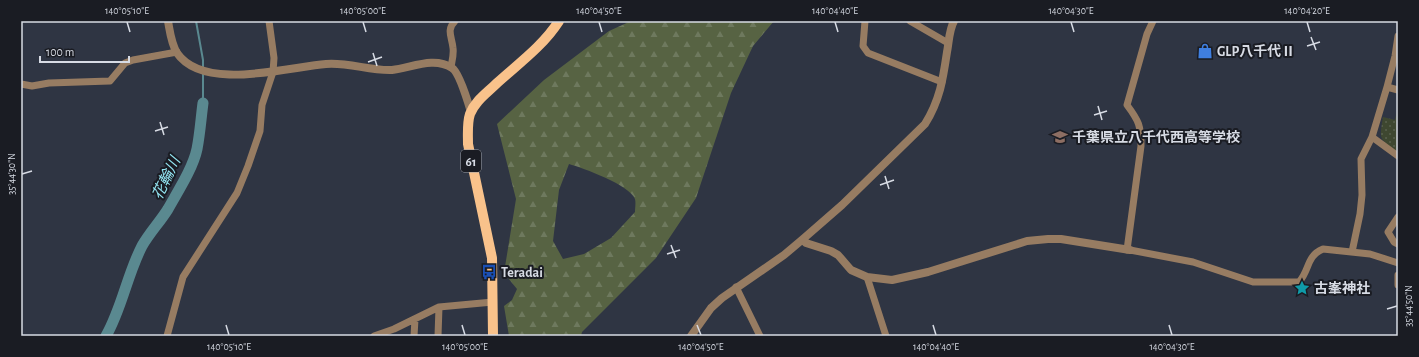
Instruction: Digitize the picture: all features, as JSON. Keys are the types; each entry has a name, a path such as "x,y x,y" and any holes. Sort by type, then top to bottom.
{"main road":[{"name":"61","path":"493,336 493,270 490,245 468,144 471,112 478,100 540,46 559,21"}],"street":[{"path":"168,21 172,43 177,52 189,65 206,71 226,74 241,74 273,72 339,63 373,69 393,70 438,63 451,67 458,75 471,112"},
{"path":"167,336 183,277 237,193 260,131 262,104 273,72 274,58 268,21"},
{"path":"451,67 454,49 450,30 451,25 455,21"},
{"path":"865,21 863,46 868,53 942,82"},
{"path":"910,21 948,43"},
{"path":"691,336 711,308 736,287 767,268 803,239 842,205 918,132 932,114 938,99 948,43 954,21"},
{"path":"1128,250 1141,146 1141,129 1127,105 1147,34 1153,21"},
{"path":"1352,252 1360,214 1362,195 1361,159 1372,137 1387,87 1397,48 1398,36"},
{"path":"21,84 32,86 49,83 110,81 125,63 133,60 177,52"},
{"path":"1387,87 1398,90"},
{"path":"1372,137 1398,156"},
{"path":"1398,217 1388,232 1394,242 1398,244"},
{"path":"803,239 806,244 831,251 838,255 851,270 867,277 892,280 928,272 1003,248 1048,239 1061,239 1193,262 1242,280 1260,282 1298,282 1302,278 1312,255 1323,249 1370,254 1398,263"},
{"path":"1398,275 1398,285"},
{"path":"867,277 886,336"},
{"path":"736,287 760,336"},
{"path":"374,336 393,333 415,319 439,307 493,302"},
{"path":"438,336 439,307"},
{"path":"414,336 415,319"}],"green space":[{"path":"631,21 774,21 753,46 731,93 696,198 656,258 582,332 581,336 509,336 504,306 512,300 517,289 504,273 516,199 497,124 544,80 609,31","holes":["569,164 595,173 625,188 635,199 635,212 611,238 584,254 563,259 553,241 559,190"]},
{"path":"1398,107 1398,152 1384,141 1381,131 1383,117 1395,120"}],"waterway":[{"name":"花輪川","path":"196,21 203,67"},
{"name":"花輪川","path":"203,74 203,103"},
{"name":"花輪川","path":"106,336 112,325 132,268 142,246 168,209 192,164 198,143 203,103"}],"place":[{"name":"GLP八千代Ⅱ","path":"1205,51"},
{"name":"千葉県立八千代西高等学校","path":"1060,137"},
{"name":"Teradai","path":"489,272"},
{"name":"古峯神社","path":"1302,288"}]}
